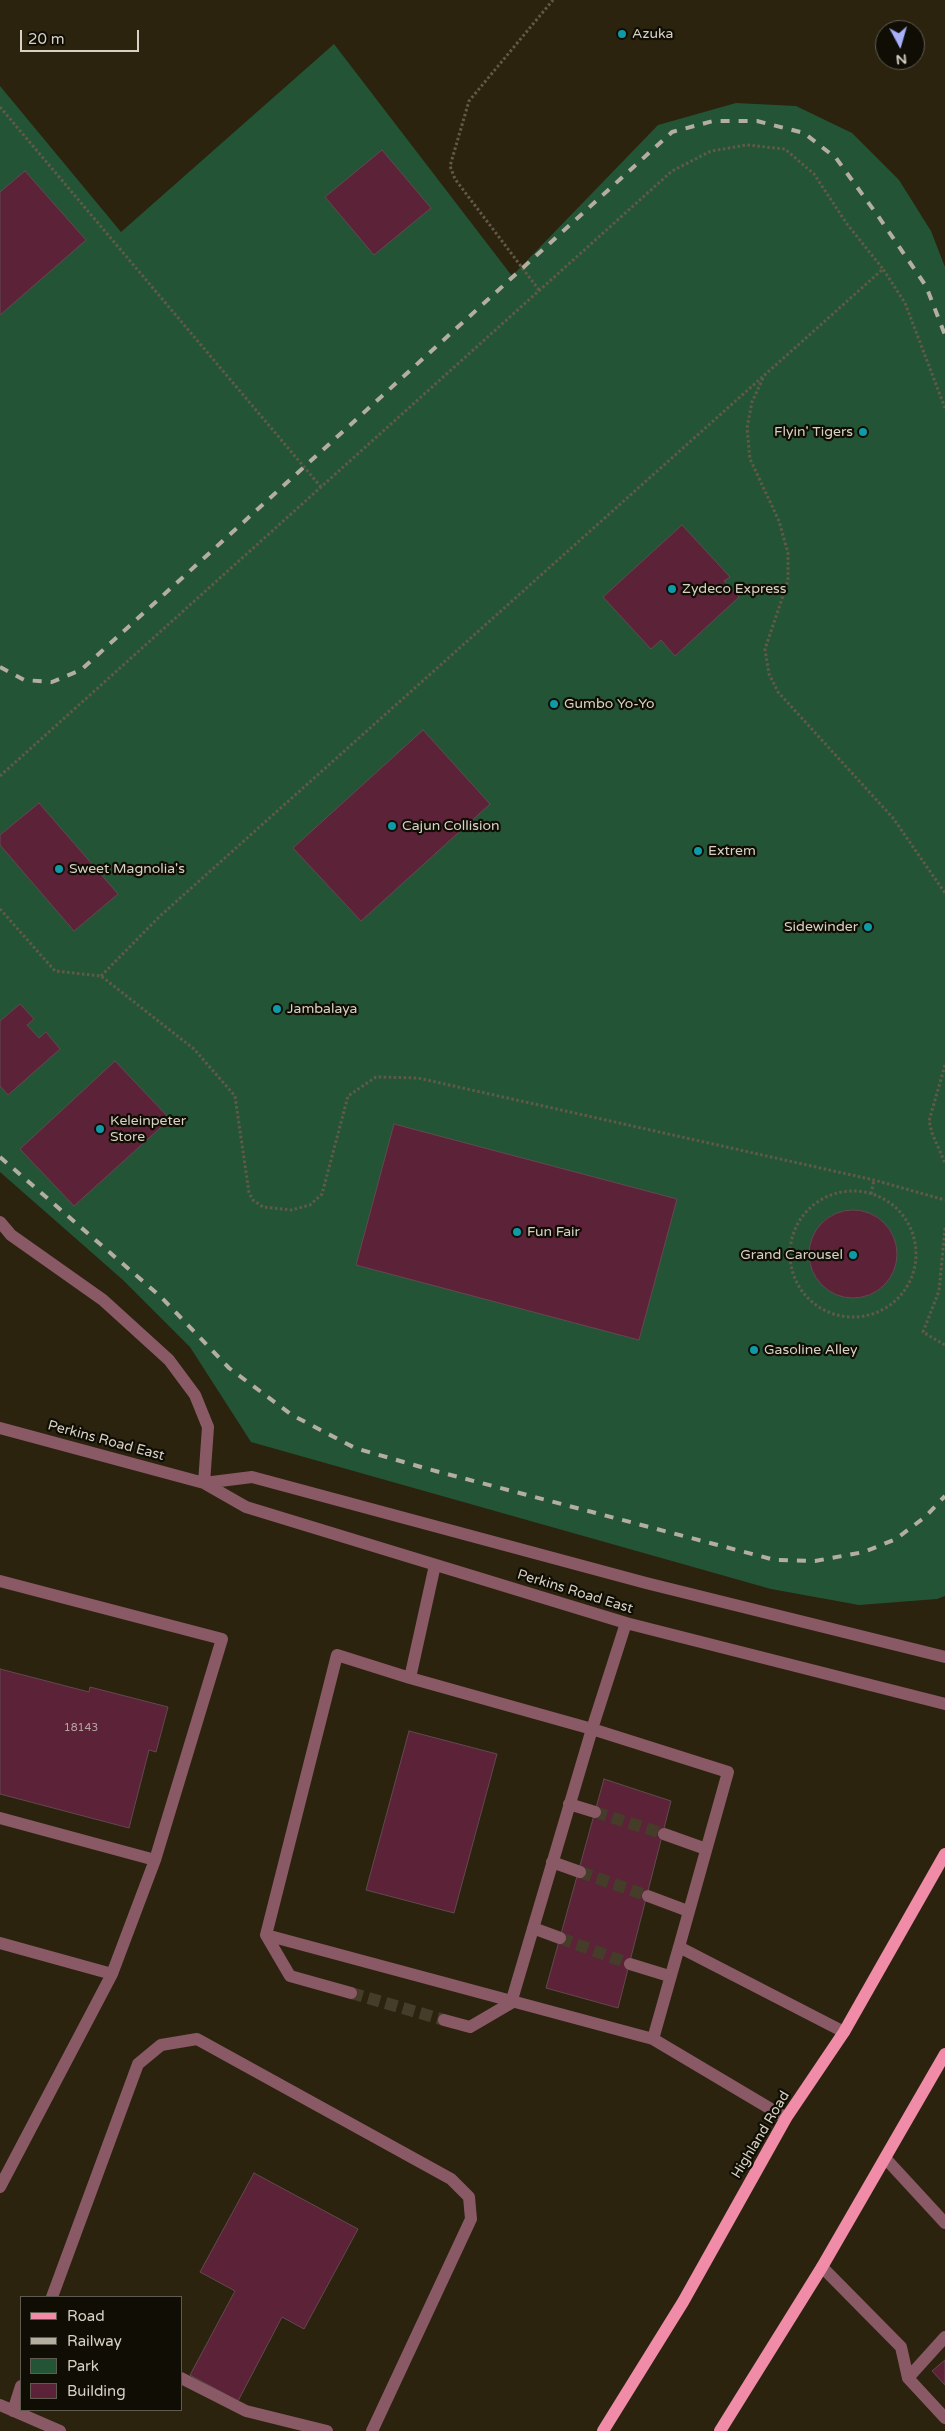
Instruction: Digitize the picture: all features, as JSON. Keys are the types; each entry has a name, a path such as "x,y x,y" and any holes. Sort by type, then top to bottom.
{"main road":[{"name":"Highland Road","path":"603,2431 683,2302 786,2118 844,2032 945,1854"},
{"path":"720,2431 822,2267 945,2054"}],"street":[{"path":"0,1222 11,1235 103,1300 168,1360 194,1395 208,1427 204,1483"},
{"name":"Perkins Road East","path":"0,1428 204,1483 246,1507 626,1623 945,1704"},
{"name":"Perkins Road East","path":"204,1483 252,1477 646,1583 945,1657"},
{"path":"410,1678 435,1565"},
{"path":"0,1581 222,1639 155,1860 112,1974 0,2187"},
{"path":"444,2020 470,2027 511,2003 569,1804 626,1623"},
{"path":"351,1993 290,1976 266,1935 337,1655 410,1678 592,1729 728,1772 679,1947 669,1976 653,2039"},
{"path":"569,1804 595,1812"},
{"path":"0,1818 155,1860"},
{"path":"664,1834 706,1849"},
{"path":"552,1862 580,1872"},
{"path":"648,1896 688,1911"},
{"path":"533,1928 560,1938"},
{"path":"266,1935 511,2003 653,2039 786,2118"},
{"path":"0,1943 112,1974"},
{"path":"679,1947 844,2032"},
{"path":"630,1964 669,1976"},
{"path":"52,2296 138,2064 161,2045 198,2039 451,2179 469,2197 471,2219 372,2431"},
{"path":"886,2159 945,2223"},
{"path":"822,2267 901,2347 908,2378 945,2418"},
{"path":"908,2378 945,2337"},
{"path":"182,2379 246,2411 327,2431"},
{"path":"13,2411 20,2389"},
{"path":"0,2405 60,2431"}],"path":[{"path":"540,290 455,179 450,166 469,101 553,0"},
{"path":"0,107 321,487"},
{"path":"0,776 672,170 711,151 747,145 785,149 814,174 847,224 883,269 905,303 945,408"},
{"path":"101,976 160,916 883,269"},
{"path":"764,375 752,402 747,428 750,459 779,521 788,553 788,581 765,649 769,674 778,692 894,818 945,893"},
{"path":"0,909 56,971 101,976 194,1049 235,1096 249,1193 253,1200 263,1207 291,1210 310,1205 322,1194 348,1096 376,1077 418,1078 874,1180 945,1200"},
{"path":"945,1065 929,1121 945,1163"},
{"path":"871,1194 874,1180"},
{"path":"862,1191 871,1194 881,1198 898,1210 910,1226 916,1246 915,1267 903,1291 893,1302 876,1312 855,1316 834,1314 815,1305 801,1290 792,1271 789,1250 794,1230 805,1212 821,1198 841,1192 862,1191"},
{"path":"945,1228 939,1291 923,1332 945,1345"}],"green space":[{"path":"334,44 512,276 658,125 736,103 796,106 852,133 899,180 931,231 945,267 945,1596 937,1599 859,1605 771,1589 251,1442 190,1347 123,1280 0,1172 0,86 121,232"}],"building":[{"path":"382,150 431,208 374,255 325,197"},
{"path":"25,171 86,240 0,315 0,192"},
{"name":"Zydeco Express","path":"682,525 730,577 724,581 739,597 675,656 661,640 651,649 603,597"},
{"name":"Cajun Collision","path":"423,730 490,804 361,921 293,848"},
{"name":"Sweet Magnolia's","path":"39,803 118,894 74,931 0,845 0,835"},
{"path":"20,1004 34,1019 27,1025 39,1038 46,1032 60,1049 8,1095 0,1086 0,1021"},
{"name":"Keleinpeter Store","path":"115,1061 170,1119 74,1206 20,1149"},
{"name":"Fun Fair","path":"394,1124 677,1199 639,1340 356,1265"},
{"name":"Grand Carousel","path":"853,1210 870,1213 878,1217 890,1229 894,1237 897,1254 894,1271 890,1279 878,1291 870,1295 853,1298 836,1295 828,1291 816,1279 812,1271 809,1254 812,1237 816,1229 828,1217 836,1213"},
{"path":"0,1669 89,1692 90,1687 168,1707 156,1752 149,1750 129,1828 0,1794"},
{"path":"409,1731 497,1754 454,1913 366,1890"},
{"path":"604,1779 671,1801 618,2008 546,1988"},
{"path":"254,2173 358,2229 304,2329 282,2317 238,2401 190,2375 235,2291 200,2272"},
{"path":"945,2360 945,2385 932,2371"}],"tunnel":[{"path":"595,1812 664,1834"},
{"path":"580,1872 648,1896"},
{"path":"560,1938 630,1964"},
{"path":"351,1993 444,2020"}],"railway":[{"path":"0,667 24,680 52,682 81,670 672,132 713,121 757,121 804,133 836,158 878,216 926,286 945,335"},
{"path":"0,1157 161,1297 229,1368 292,1415 355,1448 775,1560 815,1561 864,1552 896,1539 925,1517 945,1496"}],"place":[{"name":"Azuka","path":"622,34"},
{"name":"Flyin' Tigers","path":"863,432"},
{"name":"Zydeco Express","path":"672,589"},
{"name":"Gumbo Yo-Yo","path":"554,704"},
{"name":"Cajun Collision","path":"392,826"},
{"name":"Extrem","path":"698,851"},
{"name":"Sweet Magnolia's","path":"59,869"},
{"name":"Sidewinder","path":"868,927"},
{"name":"Jambalaya","path":"277,1009"},
{"name":"Keleinpeter Store","path":"100,1129"},
{"name":"Fun Fair","path":"517,1232"},
{"name":"Grand Carousel","path":"853,1255"},
{"name":"Gasoline Alley","path":"754,1350"}]}
